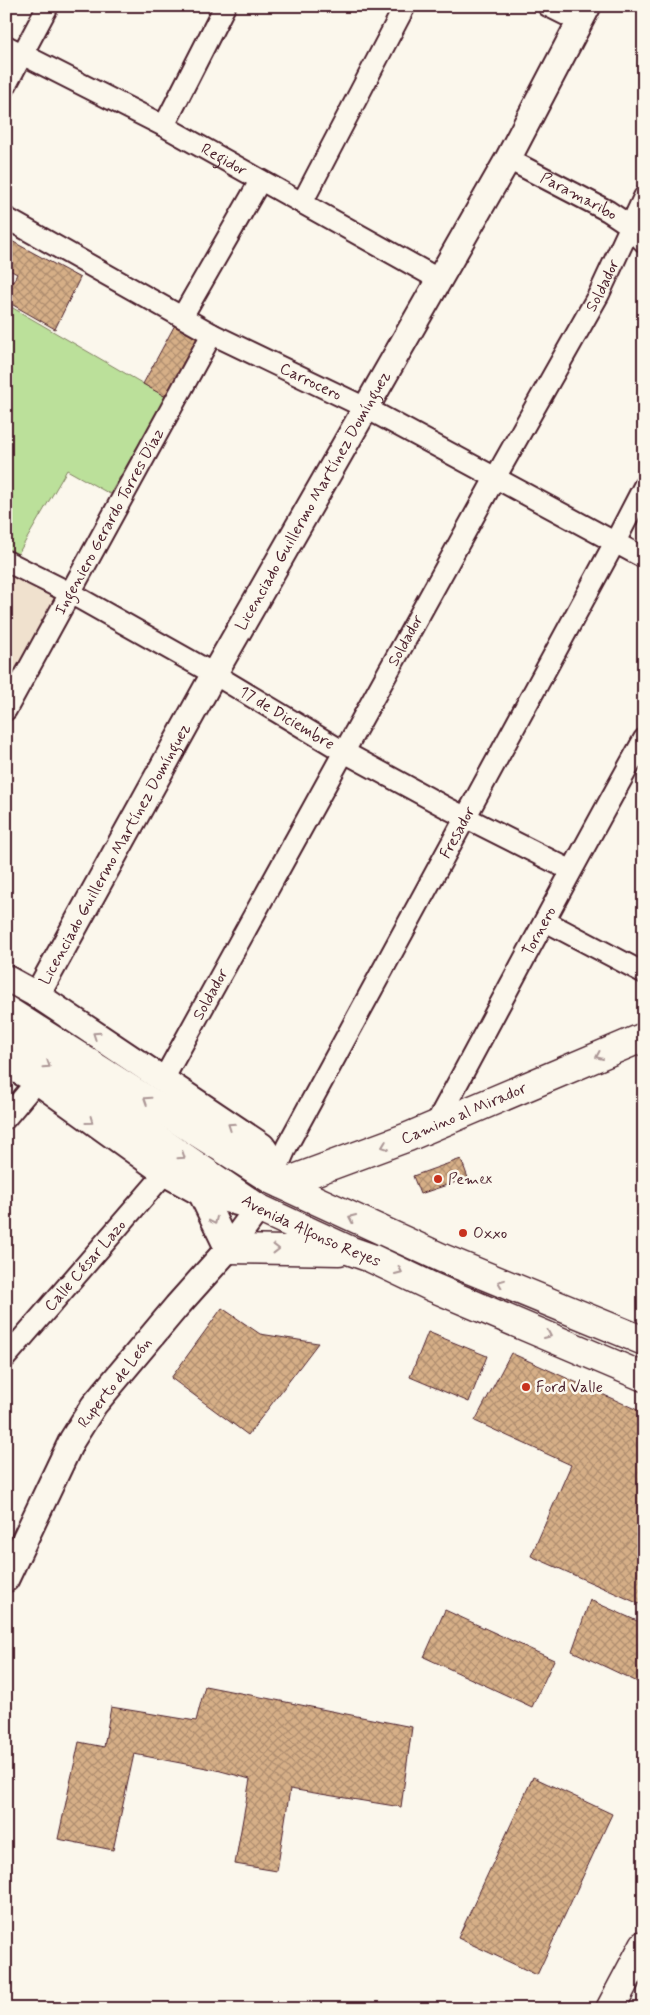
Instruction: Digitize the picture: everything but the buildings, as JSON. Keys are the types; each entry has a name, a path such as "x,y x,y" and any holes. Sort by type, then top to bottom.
{"main road":[{"name":"Avenida Alfonso Reyes","path":"6,1010 276,1182 442,1258 644,1341"},
{"name":"Camino al Mirador","path":"276,1182 436,1125 644,1036"},
{"name":"Avenida Alfonso Reyes","path":"6,1038 71,1080 258,1208 432,1287 644,1377"},
{"path":"258,1208 276,1182"},
{"path":"228,1249 351,1251"},
{"path":"610,2009 644,1945"}],"street":[{"path":"6,85 14,50 48,6"},
{"path":"164,126 225,6"},
{"path":"302,203 405,6"},
{"path":"548,6 584,14"},
{"name":"Licenciado Guillermo Martínez Domínguez","path":"37,995 214,674 508,159 584,14"},
{"name":"Regidor","path":"14,50 164,126 440,280"},
{"name":"Paramaribo","path":"508,159 608,210 644,242"},
{"path":"182,317 260,181"},
{"name":"Soldador","path":"163,1080 495,478 599,294 644,197"},
{"name":"Carrocero","path":"6,218 212,334 366,408 614,544 644,558"},
{"name":"Ingeniero Gerardo Torres Díaz","path":"6,710 212,334"},
{"name":"Fresador","path":"276,1182 287,1146 644,486"},
{"name":"17 de Diciembre","path":"6,561 70,593 214,674 344,752 570,870"},
{"name":"Tornero","path":"436,1125 545,922 570,870 644,739"},
{"path":"545,922 644,974"},
{"path":"6,978 37,995 262,1146 269,1156 276,1182"},
{"path":"6,1064 37,1082 165,1173 201,1193 258,1208"},
{"path":"6,1118 37,1082"},
{"name":"Calle César Lazo","path":"6,1357 165,1173"},
{"path":"201,1193 228,1249"},
{"name":"Ruperto de León","path":"6,1579 72,1440 94,1405 177,1306 228,1249 258,1208"}],"shaded area":[{"path":"6,573 57,598 6,697"}],"green space":[{"path":"6,304 166,397 110,494 67,470 18,554 6,548"}],"place":[{"name":"Pemex","path":"438,1179"},
{"name":"Oxxo","path":"463,1233"},
{"name":"Ford Valle","path":"526,1387"}]}
